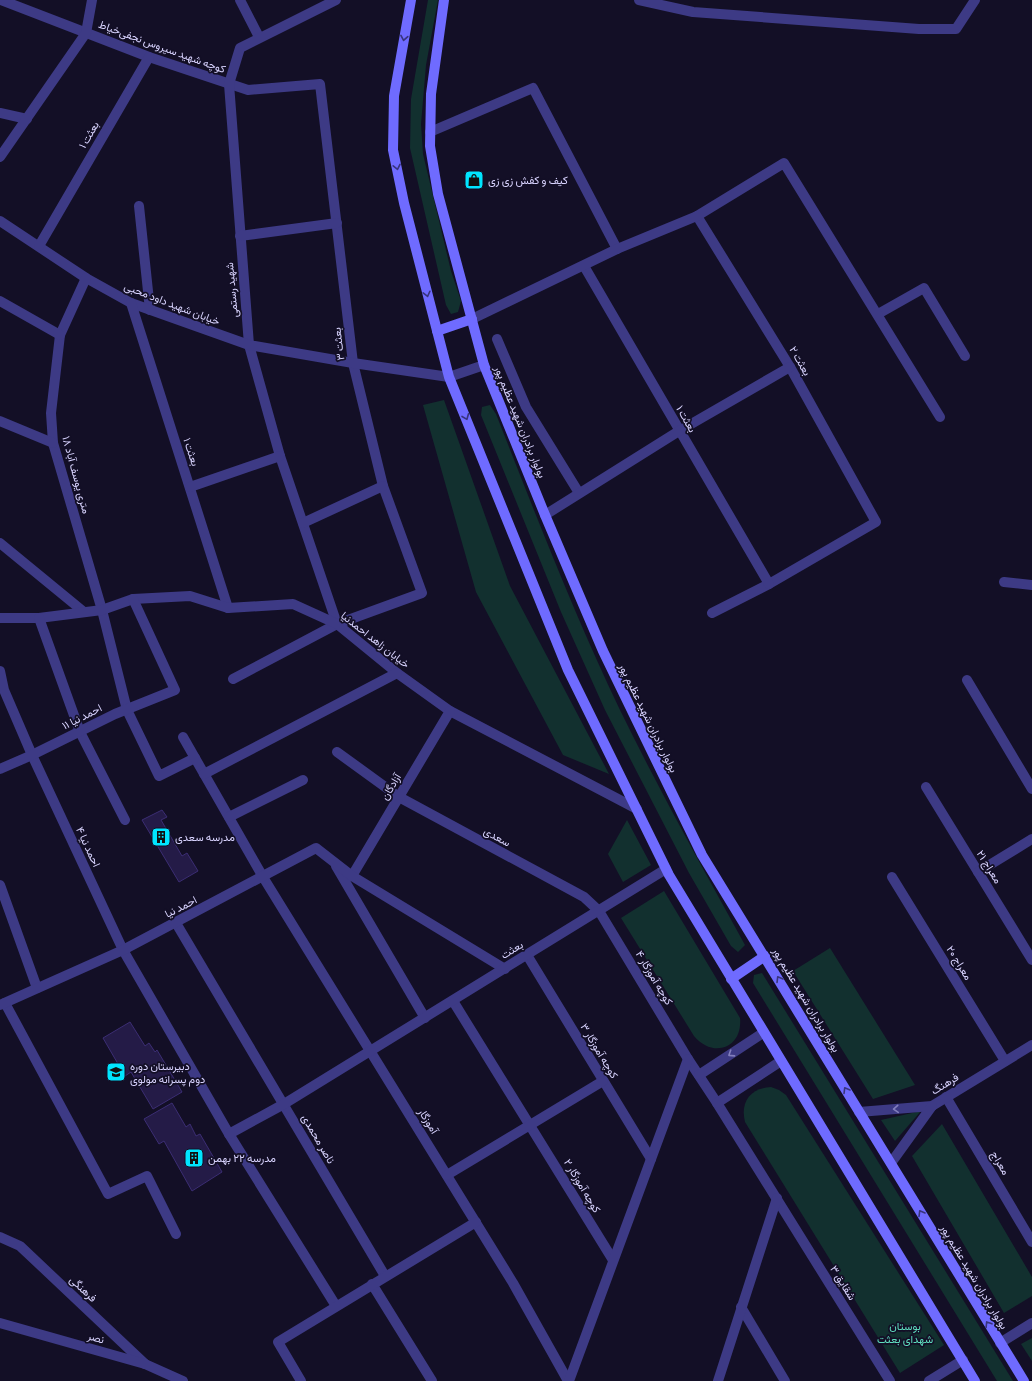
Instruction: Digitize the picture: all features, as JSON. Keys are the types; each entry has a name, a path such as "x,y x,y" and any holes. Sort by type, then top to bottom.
{"main road":[{"path":"411,0 394,96 393,150 404,203 449,377 568,670 666,869 730,979 975,1381"},
{"name":"بولوار برادران شهید عظیم‌ پور","path":"444,0 431,94 430,146 438,194 484,365 545,515 603,651 698,848 1024,1381"},
{"path":"437,331 472,319"},
{"path":"730,979 765,956"}],"street":[{"name":"کوچه شهید سیروس نجفی‌خیاط","path":"1,0 149,57 248,90 320,84"},
{"path":"0,157 86,33 92,0"},
{"path":"240,0 259,37"},
{"name":"شهید رستمی","path":"336,0 259,37 240,48 229,84 249,345 280,456 337,624"},
{"path":"643,1 693,12 919,29 956,28 976,0"},
{"name":"بعثت ۱","path":"39,246 149,57"},
{"name":"بعثت ۳","path":"320,84 353,363 383,486 422,593 337,624"},
{"path":"430,132 533,88 617,249"},
{"path":"0,113 27,119"},
{"path":"472,319 617,249 698,216 784,163 878,314 940,418"},
{"path":"139,206 150,310"},
{"name":"بعثت ۲","path":"698,216 790,367 876,522 769,584"},
{"name":"خیابان شهید داود محبی","path":"0,221 86,278 131,303 249,345 353,363 449,377"},
{"path":"240,236 336,223"},
{"name":"بعثت ۱","path":"584,266 769,584"},
{"name":"۱۸ متری یوسف آباد","path":"86,278 60,335 51,413 53,443 102,610 127,710 159,776 194,758"},
{"path":"878,314 924,288 965,356"},
{"path":"0,301 60,335"},
{"name":"بعثت ۱","path":"131,303 228,608"},
{"path":"498,339 526,407 579,493"},
{"path":"449,377 484,365"},
{"path":"545,515 679,431 790,367"},
{"path":"0,421 53,443"},
{"path":"190,487 280,456"},
{"path":"302,523 383,486"},
{"path":"0,543 84,612"},
{"path":"1004,582 1032,585"},
{"path":"712,613 769,584"},
{"name":"خیابان زاهد احمدنیا","path":"0,618 39,618 102,610 133,599 190,596 228,608 293,604 337,624 397,673 450,711 637,809"},
{"name":"احمد نیا ۱۱","path":"0,769 127,710 176,690 133,599"},
{"path":"39,618 80,732 125,820"},
{"path":"233,679 337,624"},
{"name":"احمد نیا ۴","path":"0,671 4,690 32,755 123,950 229,1134 336,1306"},
{"path":"204,774 397,673"},
{"path":"967,680 1032,789"},
{"name":"آزادگان","path":"352,876 450,711"},
{"path":"182,737 263,877"},
{"name":"سعدی","path":"337,752 399,797 584,897 599,910"},
{"path":"229,817 302,780"},
{"name":"معراج ۲۱","path":"926,787 1032,960"},
{"path":"978,872 1032,839"},
{"name":"احمد نیا","path":"3,1004 123,950 316,848 333,861"},
{"path":"333,861 352,876 505,969"},
{"path":"333,861 425,1018"},
{"name":"بعثت","path":"229,1134 284,1104 371,1052 666,869"},
{"name":"آموزگار","path":"263,877 513,1283 568,1381"},
{"name":"معراج ۲۰","path":"892,877 1005,1061"},
{"path":"0,885 37,988"},
{"name":"کوچه آموزگار ۴","path":"599,910 688,1059 718,1103"},
{"name":"ناصر محمدی","path":"176,923 385,1276"},
{"name":"کوچه آموزگار ۳","path":"526,955 651,1159"},
{"name":"کوچه آموزگار ۲","path":"453,1001 613,1260"},
{"path":"3,1004 108,1194 147,1176 176,1234"},
{"path":"699,1075 764,1033"},
{"name":"فرهنگ","path":"860,1112 932,1106 1032,1045"},
{"name":"آموزگار","path":"568,1381 688,1059"},
{"path":"718,1103 781,1061"},
{"path":"446,1174 603,1081"},
{"name":"معراج","path":"946,1098 1032,1242"},
{"name":"شقایق ۳","path":"718,1103 890,1381"},
{"path":"891,1163 932,1106"},
{"path":"718,1381 776,1198"},
{"path":"301,1381 278,1342 476,1222"},
{"name":"فرهنگی","path":"0,1237 20,1246 145,1364"},
{"path":"372,1284 432,1381"},
{"path":"741,1307 785,1381"},
{"name":"نصر","path":"0,1323 145,1364 183,1381"},
{"path":"1000,1343 1032,1323"},
{"path":"928,1381 962,1360"}],"green space":[{"path":"428,0 438,0 426,65 421,124 423,154 451,271 461,301 458,312 451,314 446,305 410,148 411,99"},
{"path":"444,400 510,586 609,774 563,755 476,592 423,405"},
{"path":"490,405 496,414 571,600 620,710 665,799 745,945 738,952 731,946 689,873 605,710 561,612 481,415 482,407"},
{"path":"627,820 651,865 623,882 608,854"},
{"path":"664,891 740,1018 740,1028 737,1037 732,1043 725,1047 710,1047 702,1043 694,1036 621,918"},
{"path":"830,948 915,1085 873,1099 793,971"},
{"path":"762,973 1013,1381 997,1381 753,983 754,975"},
{"name":"بوستان شهدای بعثت","path":"771,1087 786,1095 944,1345 900,1373 745,1122 744,1108 748,1097 757,1090"},
{"path":"921,1111 895,1141 881,1120"},
{"path":"942,1124 1032,1277 1032,1296 1004,1313 912,1156"},
{"path":"1032,1338 1032,1361 1021,1344"}],"building":[{"name":"مدرسه سعدی","path":"162,810 167,817 161,820 182,856 187,853 198,871 179,882 142,820"},
{"path":"130,1022 145,1046 149,1043 155,1052 157,1050 182,1092 153,1109 131,1072 125,1076 103,1038"},
{"name":"مدرسه ۲۲ بهمن","path":"172,1103 186,1127 190,1124 196,1136 200,1134 222,1172 192,1191 164,1141 159,1144 144,1119"}],"place":[{"name":"کیف و کفش زی زی","path":"474,180"},
{"name":"مدرسه سعدی","path":"161,837"},
{"name":"دبیرستان دوره دوم پسرانه مولوی","path":"116,1072"},
{"name":"مدرسه ۲۲ بهمن","path":"194,1158"}]}
